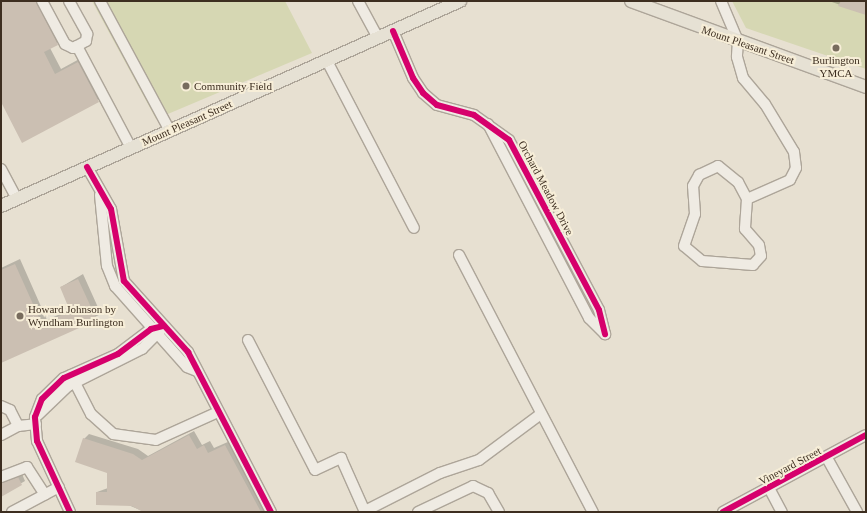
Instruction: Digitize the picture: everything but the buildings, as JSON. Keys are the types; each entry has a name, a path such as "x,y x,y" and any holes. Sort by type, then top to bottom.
{"main road":[{"name":"Mount Pleasant Street","path":"2,203 17,199 460,1"},
{"name":"Mount Pleasant Street","path":"631,1 738,42 866,87"}],"street":[{"path":"42,1 65,44 73,48 86,41 87,34 69,1"},
{"path":"100,1 170,131"},
{"path":"358,1 378,38"},
{"path":"722,1 738,42 737,57 743,78 765,104 794,152 796,168 783,184 748,199"},
{"name":"Orchard Meadow Drive","path":"393,31 413,78 423,93 437,105 474,115 488,124 509,140 599,310 605,334 589,318 488,124"},
{"path":"77,46 131,148"},
{"path":"327,61 414,228"},
{"path":"718,166 738,182 748,199 745,229 759,245 761,256 753,264 742,266 702,261 692,256 684,246 695,214 693,186 699,175 718,166"},
{"path":"87,167 100,195 111,209 124,281 188,352 271,512"},
{"path":"1,169 17,199"},
{"path":"100,195 107,266 115,286 154,333 187,367 197,371"},
{"path":"459,255 593,512"},
{"path":"1,435 18,426 36,421 55,396 73,379 132,346 163,326"},
{"path":"248,340 315,470 341,458 365,512 440,472 479,460 542,414"},
{"path":"73,379 99,424 113,434 131,438 156,440 218,412"},
{"path":"1,406 10,410 18,426"},
{"path":"36,421 44,459 70,512"},
{"name":"Vineyard Street","path":"723,512 827,458 866,435"},
{"path":"827,458 857,512"},
{"path":"1,477 27,466 45,495"},
{"path":"418,512 473,486 488,493 499,512"},
{"path":"12,512 26,509 59,487"},
{"path":"769,488 782,512"}],"green space":[{"name":"Community Field","path":"92,1 285,1 312,53 156,119"},
{"name":"Burlington YMCA","path":"732,1 866,1 866,69 746,28"}],"cycle path":[{"path":"393,31 413,78 423,93 437,105 474,115 509,140 599,310 605,334"},
{"path":"87,167 111,209 124,281 188,352 271,512"},
{"path":"70,512 37,441 35,417 42,399 64,378 118,354 151,329 163,326"},
{"path":"723,512 866,435"}],"place":[{"name":"Burlington YMCA","path":"836,48"},
{"name":"Community Field","path":"186,86"},
{"name":"Howard Johnson by Wyndham Burlington","path":"20,316"}]}
